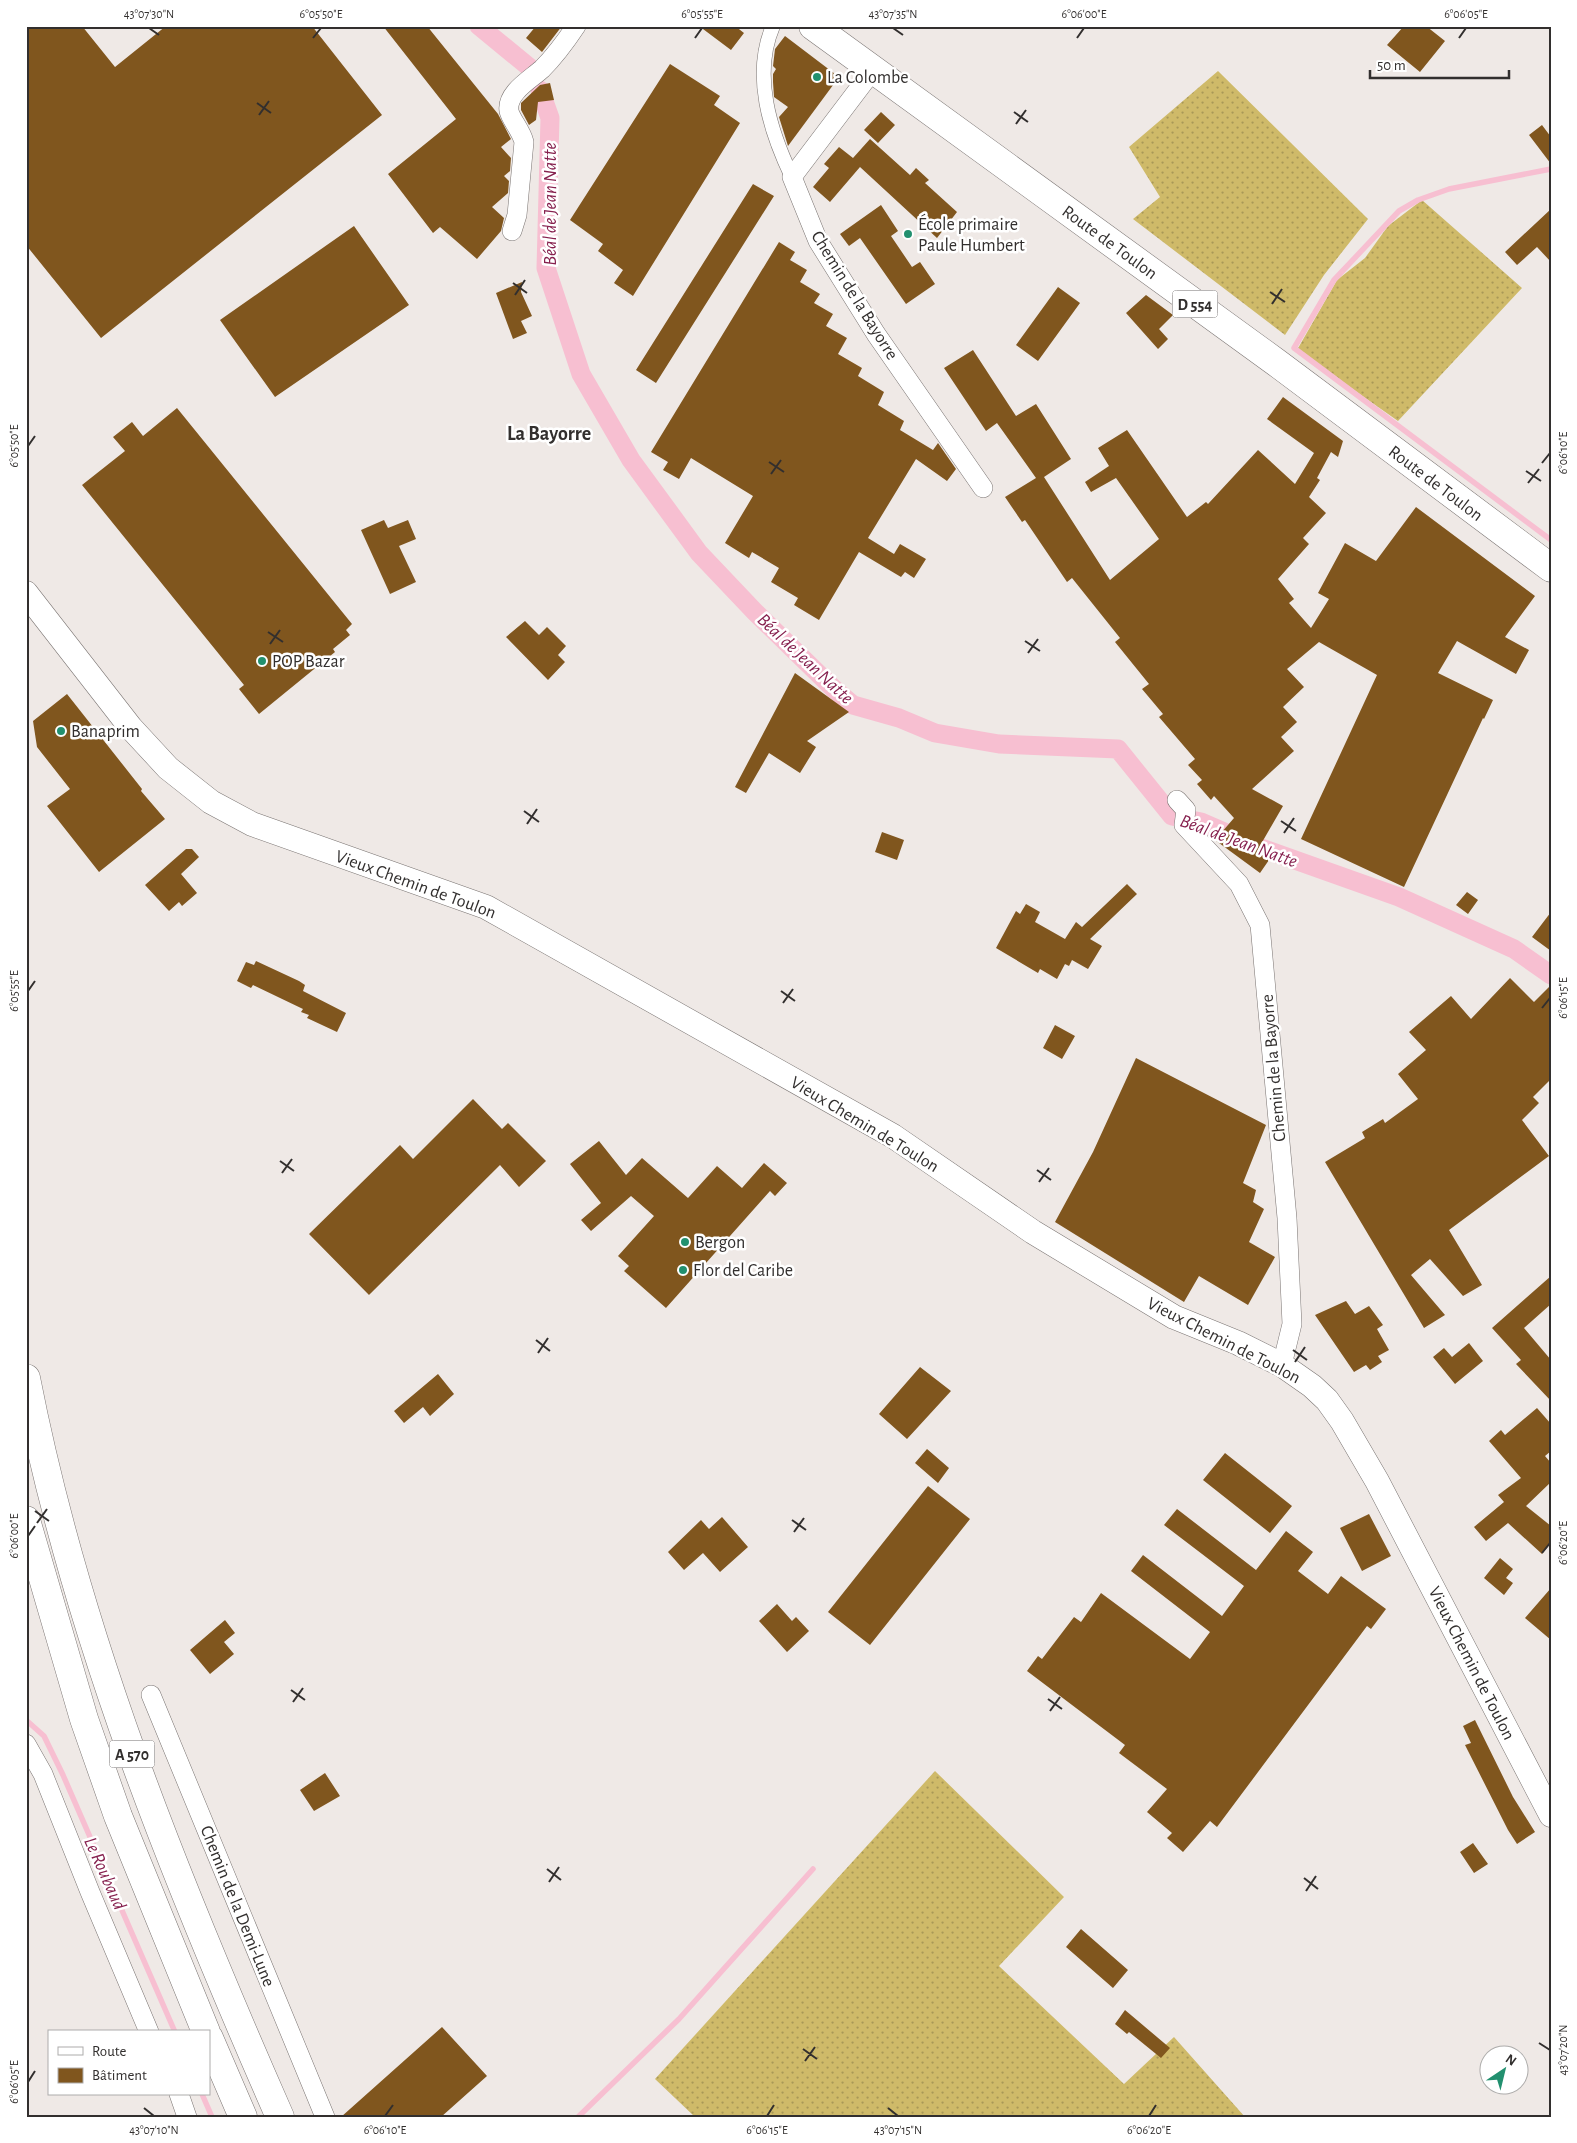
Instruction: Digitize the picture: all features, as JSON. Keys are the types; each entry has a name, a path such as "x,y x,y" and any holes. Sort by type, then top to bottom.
{"main road":[{"name":"Route de Toulon","path":"813,26 832,34 873,70 1277,363 1551,568"},
{"name":"A 570","path":"26,1378 58,1513 85,1615 116,1709 147,1797 216,1973 280,2117"},
{"name":"A 570","path":"26,1520 84,1719 118,1816 205,2030"},
{"path":"210,2040 243,2117"}],"street":[{"path":"512,230 518,215 524,142 522,131 509,111 510,102 528,80 542,69 576,26"},
{"name":"Chemin de la Bayorre","path":"773,26 764,54 765,91 778,147 818,241 876,334 983,488"},
{"path":"792,177 873,70"},
{"name":"Vieux Chemin de Toulon","path":"26,594 131,728 168,768 211,802 252,824 486,907 893,1136 1033,1232 1174,1317 1238,1343 1282,1365 1312,1386 1322,1395 1347,1430 1377,1481 1551,1815"},
{"name":"Chemin de la Bayorre","path":"1183,811 1184,825 1239,884 1260,925 1288,1228 1292,1324 1282,1365"},
{"name":"Chemin de la Demi-Lune","path":"151,1695 326,2117"},
{"path":"26,1744 43,1774 148,2030"},
{"path":"179,2096 187,2117"}],"shaded area":[{"path":"1218,71 1368,219 1324,275 1285,335 1133,219 1160,197 1129,147"},
{"path":"1422,200 1522,288 1398,421 1297,350 1337,280 1365,258 1388,226"},
{"path":"935,1771 1064,1897 999,1966 1124,2084 1174,2037 1245,2117 695,2117 655,2079"}],"building":[{"path":"26,26 82,26 115,67 166,26 312,26 382,115 101,338 26,245"},
{"path":"383,26 427,26 498,114 511,139 501,147 511,158 510,171 504,176 509,181 508,193 492,207 504,218 501,231 477,259 440,227 433,233 388,174 456,119"},
{"path":"536,26 562,26 542,52 526,38"},
{"path":"699,26 735,26 744,33 731,50"},
{"path":"1404,26 1426,26 1445,41 1420,72 1387,45"},
{"path":"785,36 839,77 788,146 779,117 788,107 774,97 773,82 773,74 776,69 773,66 775,49"},
{"path":"670,64 720,96 714,105 740,123 633,296 614,283 623,270 598,251 603,244 570,220"},
{"path":"550,83 554,100 538,102 536,120 529,125 521,110 521,103 540,85"},
{"path":"881,112 895,125 878,143 864,130"},
{"path":"1542,125 1551,137 1551,164 1529,135"},
{"path":"870,139 910,175 916,168 929,180 925,183 957,212 937,238 860,167 830,202 813,187 829,168 824,164 839,147 853,158"},
{"path":"753,184 774,196 656,383 636,370"},
{"path":"881,205 898,231 891,236 912,267 920,262 935,284 906,304 860,238 849,246 840,234"},
{"path":"1551,209 1551,262 1537,247 1517,265 1505,252"},
{"path":"354,226 409,305 275,397 220,320"},
{"path":"779,242 795,252 790,260 807,270 800,282 820,294 814,303 833,314 826,326 847,338 838,354 862,368 858,376 884,392 878,405 904,421 900,430 933,450 938,443 956,469 947,481 916,459 868,538 894,554 900,544 926,559 914,578 905,572 901,577 859,552 819,620 794,605 798,598 771,582 779,568 752,552 749,558 725,543 753,496 691,458 679,479 663,470 668,462 651,452"},
{"path":"522,282 521,292 532,316 521,321 527,333 513,339 496,293"},
{"path":"1058,287 1080,303 1038,361 1016,345"},
{"path":"1146,295 1173,315 1159,329 1168,339 1158,349 1126,313"},
{"path":"973,350 1016,416 1036,404 1071,459 1044,477 1110,580 1159,539 1116,478 1091,492 1085,482 1109,466 1098,448 1127,430 1187,517 1206,502 1208,504 1258,450 1295,484 1314,453 1267,419 1283,397 1343,441 1338,457 1331,452 1317,478 1320,480 1309,497 1326,513 1303,538 1309,544 1278,579 1294,599 1289,603 1311,628 1329,599 1318,593 1345,543 1376,561 1416,507 1535,596 1505,637 1529,650 1516,674 1457,641 1438,673 1493,700 1404,887 1301,839 1377,675 1319,642 1287,669 1304,687 1283,707 1297,722 1281,737 1294,751 1252,789 1283,806 1257,851 1269,860 1260,873 1215,840 1234,818 1214,796 1211,800 1197,784 1202,780 1188,765 1195,759 1159,717 1163,714 1142,689 1149,684 1115,642 1120,638 1072,578 1067,582 1025,520 1022,522 1005,497 1036,478 997,423 986,431 944,368"},
{"path":"177,408 352,624 346,630 350,635 333,649 335,652 259,714 239,689 244,685 82,485 125,451 113,437 132,422 143,436"},
{"path":"384,520 388,528 408,520 416,539 399,546 416,582 390,594 361,530"},
{"path":"525,621 539,635 547,627 566,646 558,655 565,662 548,680 506,637"},
{"path":"795,673 849,712 807,741 816,747 800,773 769,753 746,793 735,787"},
{"path":"67,694 142,789 141,791 165,819 99,872 47,806 70,789 37,747 33,721"},
{"path":"882,832 904,840 897,860 875,852"},
{"path":"186,849 192,849 199,857 181,874 197,893 182,906 179,902 169,911 145,885"},
{"path":"1127,884 1137,894 1090,939 1102,946 1088,969 1072,960 1069,966 1065,964 1057,979 1040,969 1038,973 996,948 1016,911 1020,914 1026,904 1040,912 1035,922 1065,939 1076,922 1082,927"},
{"path":"1467,892 1478,900 1468,914 1456,905"},
{"path":"1551,912 1551,951 1532,937"},
{"path":"256,961 299,981 305,985 303,991 346,1013 337,1032 307,1018 309,1015 301,1012 303,1009 253,985 251,988 237,981 246,962 254,965"},
{"path":"1510,978 1534,1002 1551,985 1551,1079 1533,1097 1539,1103 1522,1120 1549,1156 1449,1230 1482,1285 1463,1296 1430,1259 1411,1275 1445,1315 1424,1328 1325,1162 1365,1138 1362,1132 1383,1119 1385,1123 1418,1099 1398,1074 1426,1050 1409,1032 1451,996 1471,1019"},
{"path":"1055,1025 1075,1036 1062,1059 1043,1048"},
{"path":"1136,1058 1266,1125 1243,1183 1256,1190 1253,1202 1264,1209 1249,1242 1275,1257 1248,1305 1199,1276 1184,1302 1055,1222 1093,1152"},
{"path":"473,1099 502,1129 508,1123 546,1161 519,1187 500,1165 369,1295 309,1234 400,1145 413,1159"},
{"path":"599,1141 626,1175 642,1158 688,1198 717,1166 742,1188 764,1163 787,1183 775,1196 770,1191 666,1308 624,1271 629,1266 618,1256 654,1216 631,1196 591,1231 581,1220 601,1203 570,1164"},
{"path":"1551,1276 1551,1304 1524,1328 1551,1360 1551,1401 1516,1364 1521,1360 1492,1328"},
{"path":"1346,1301 1355,1314 1369,1306 1383,1325 1377,1329 1389,1350 1378,1356 1382,1362 1370,1370 1366,1365 1354,1372 1315,1315"},
{"path":"1469,1343 1483,1361 1455,1384 1433,1357 1444,1348 1452,1357"},
{"path":"920,1367 951,1391 907,1439 879,1414"},
{"path":"438,1374 454,1394 430,1416 423,1407 404,1423 394,1411"},
{"path":"1537,1408 1551,1424 1551,1451 1545,1456 1551,1463 1551,1482 1526,1506 1551,1526 1551,1543 1542,1554 1508,1523 1486,1541 1474,1527 1504,1502 1498,1495 1521,1478 1489,1441 1501,1430 1505,1435"},
{"path":"927,1449 949,1468 938,1483 915,1463"},
{"path":"1225,1453 1292,1506 1270,1533 1203,1480"},
{"path":"928,1486 970,1519 870,1645 828,1612"},
{"path":"1177,1509 1256,1570 1286,1531 1313,1552 1298,1571 1328,1594 1341,1576 1386,1609 1371,1629 1367,1626 1217,1827 1210,1821 1183,1852 1167,1838 1172,1833 1147,1812 1167,1789 1119,1753 1125,1745 1027,1671 1038,1656 1042,1659 1074,1617 1081,1622 1101,1593 1190,1659 1210,1632 1131,1571 1143,1555 1222,1616 1244,1586 1164,1525"},
{"path":"1369,1514 1391,1556 1362,1571 1340,1528"},
{"path":"722,1517 748,1547 720,1572 703,1553 684,1570 668,1552 701,1520 709,1529"},
{"path":"1500,1558 1513,1569 1506,1578 1513,1583 1504,1595 1484,1578"},
{"path":"1551,1588 1551,1640 1525,1618"},
{"path":"777,1604 792,1621 796,1617 809,1631 787,1652 759,1621"},
{"path":"225,1620 235,1633 224,1642 234,1654 210,1674 190,1650"},
{"path":"1475,1720 1513,1797 1535,1832 1517,1844 1465,1745 1471,1743 1463,1726"},
{"path":"325,1773 340,1796 314,1811 300,1790"},
{"path":"1473,1843 1488,1864 1474,1873 1460,1852"},
{"path":"1081,1929 1128,1970 1113,1988 1066,1947"},
{"path":"1125,2010 1170,2048 1161,2058 1129,2032 1127,2034 1115,2024"},
{"path":"442,2027 487,2076 441,2117 341,2117"}],"waterway":[{"name":"Béal de Jean Natte","path":"479,26 529,67"},
{"name":"Béal de Jean Natte","path":"540,90 550,118 546,268 581,374 631,460 699,553 755,612 834,689 853,705 899,718 935,733 999,744 1118,749 1172,816 1201,822 1261,848 1399,897 1514,949 1551,975"},
{"path":"1551,169 1449,189 1418,200 1399,211 1334,280 1294,348 1551,540"},
{"name":"Le Roubaud","path":"26,1720 44,1736 63,1775 174,2030"},
{"path":"578,2117 679,2019 813,1869"},
{"name":"Le Roubaud","path":"203,2096 212,2117"}],"place":[{"name":"La Colombe","path":"817,77"},
{"name":"École primaire Paule Humbert","path":"908,234"},
{"name":"POP Bazar","path":"262,661"},
{"name":"Banaprim","path":"61,731"},
{"name":"Bergon","path":"685,1242"},
{"name":"Flor del Caribe","path":"683,1270"}],"district":[{"name":"La Bayorre","path":"549,433"}]}
